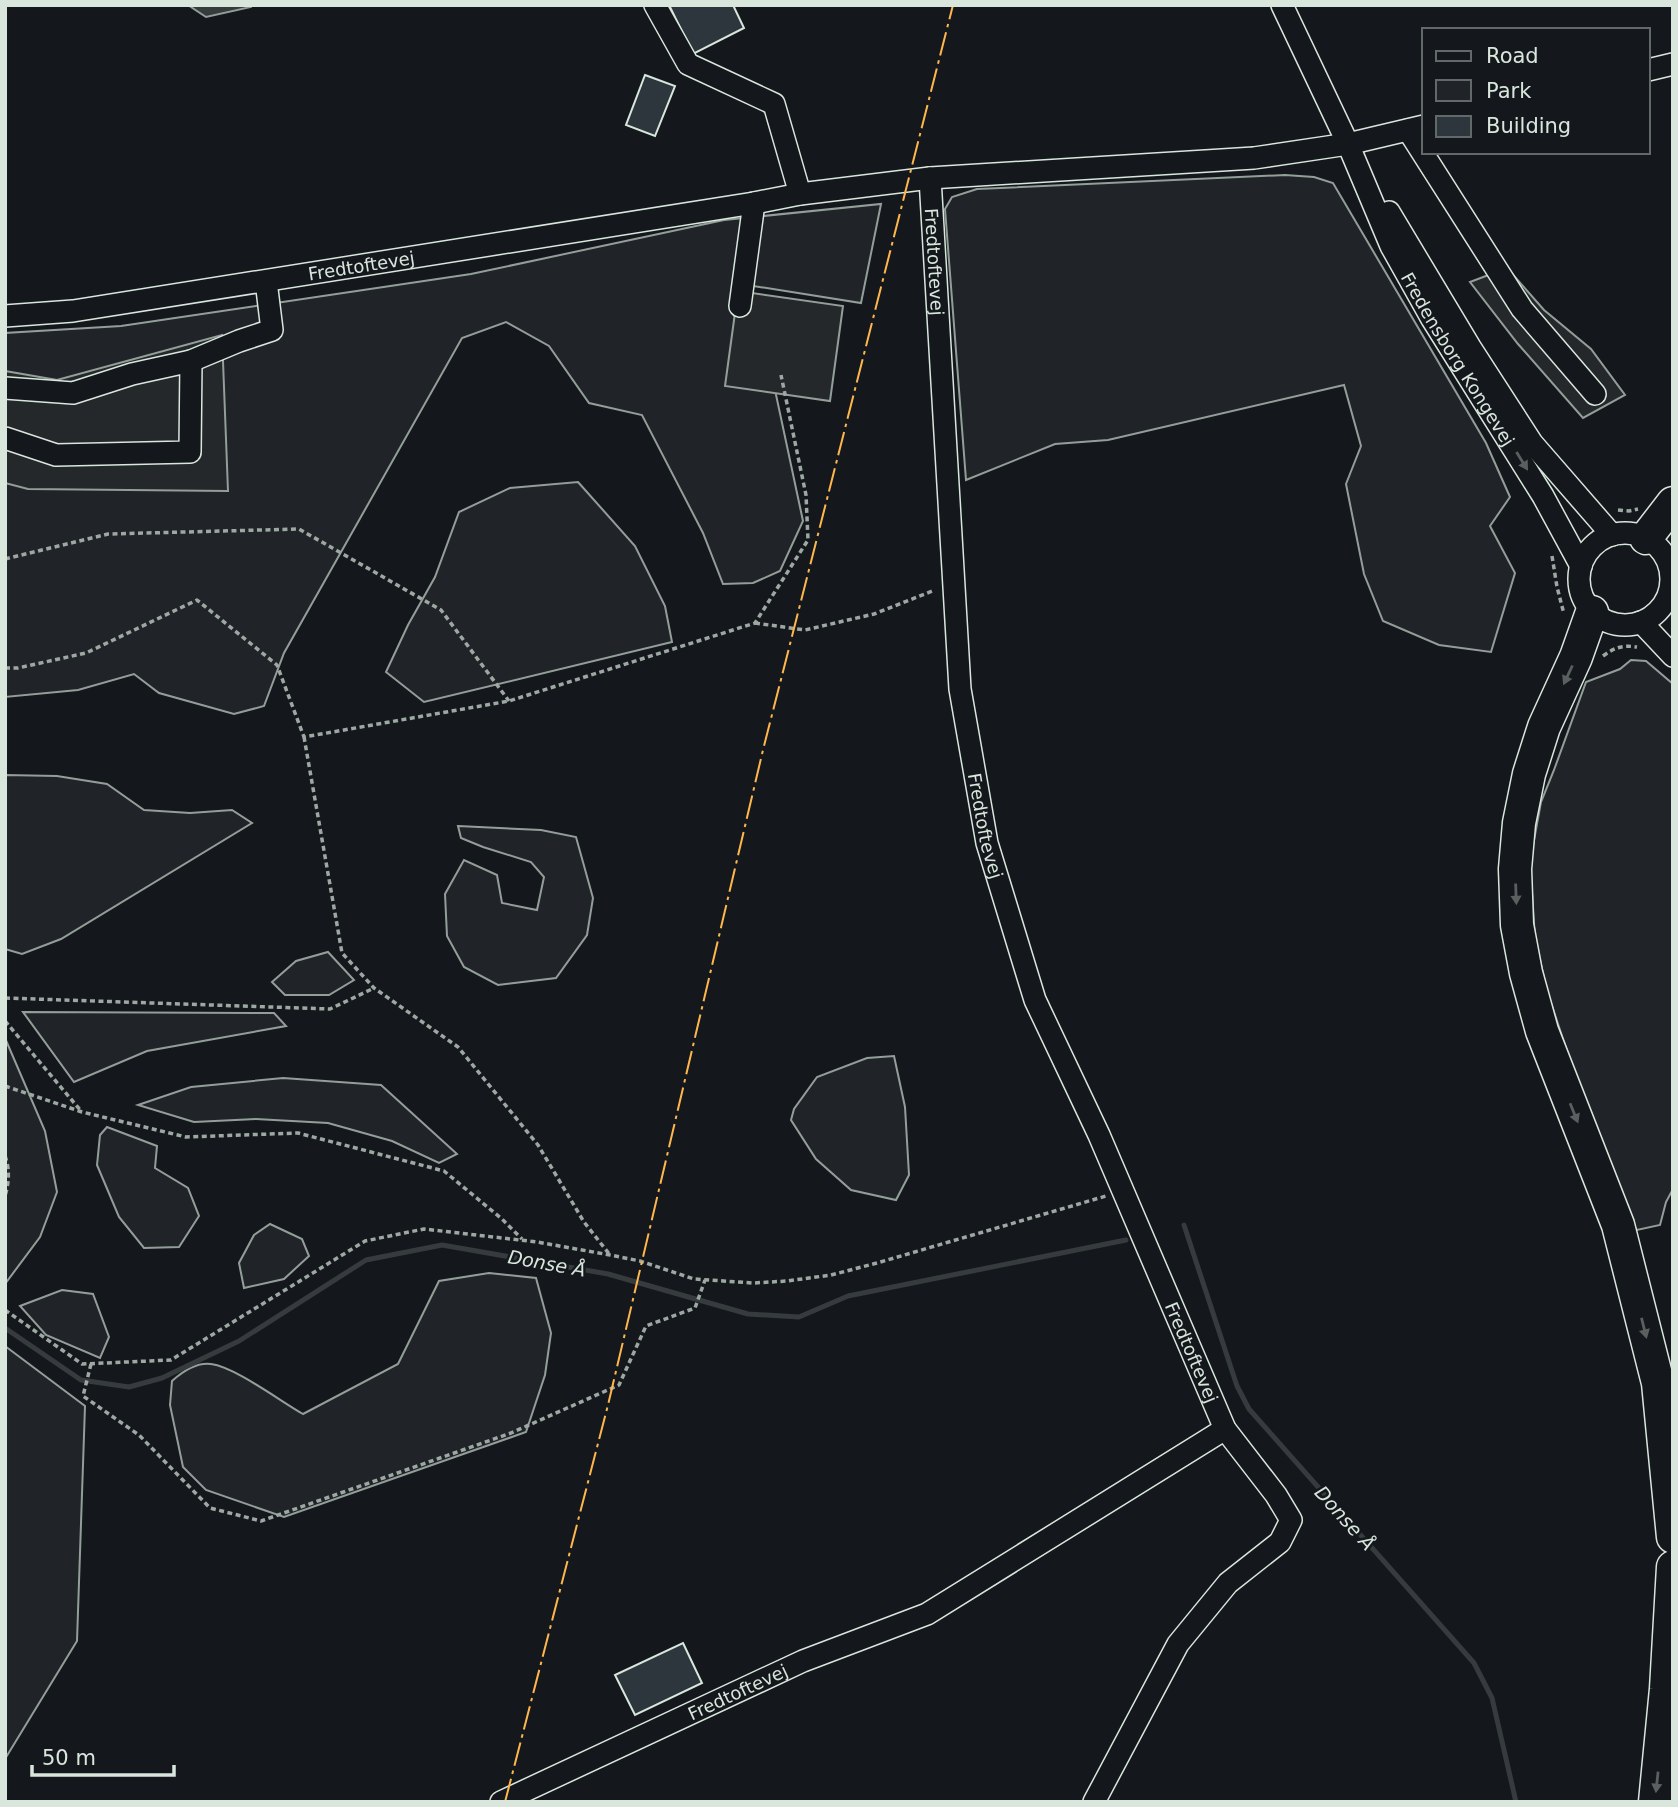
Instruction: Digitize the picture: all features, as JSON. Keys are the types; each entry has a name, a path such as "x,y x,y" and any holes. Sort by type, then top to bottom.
{"highway":[{"path":"1646,538 1672,504"},
{"path":"1592,611 1576,657 1544,727 1529,774 1515,869 1517,925 1526,973 1542,1031 1618,1225 1658,1383 1673,1537"},
{"path":"1655,1802 1666,1689 1673,1567"}],"street":[{"path":"655,5 688,64 774,104 800,194"},
{"name":"Fredensborg Kongevej","path":"1282,5 1348,144 1391,246 1432,319 1543,496 1581,566"},
{"path":"1650,70 1673,64"},
{"name":"Fredtoftevej","path":"5,316 73,312 800,194 929,178 1254,158 1348,144 1416,128"},
{"name":"Fredensborg Kongevej","path":"1348,144 1463,335 1532,443 1612,535"},
{"path":"1431,154 1522,309 1595,394"},
{"name":"Fredtoftevej","path":"929,178 960,689 987,843 1035,1000 1123,1191 1225,1429 1276,1495 1291,1520 1280,1542 1228,1583 1178,1644 1094,1802"},
{"path":"740,306 754,203"},
{"path":"5,388 73,393 132,374 191,361 272,330 266,281"},
{"path":"5,438 56,455 190,452 191,361"},
{"path":"1636,534 1646,538 1667,560 1671,574 1669,611 1628,625 1602,619 1584,602 1580,590 1578,578 1587,552 1598,541 1612,535 1636,534"},
{"path":"1641,622 1673,656"},
{"name":"Fredtoftevej","path":"501,1802 803,1661 927,1614 1225,1429"}],"path":[{"path":"755,623 808,540 806,495 781,375"},
{"path":"1610,506 1622,512 1629,511 1655,498 1672,504"},
{"path":"5,559 108,534 299,529 441,610 509,701"},
{"path":"304,737 509,701 755,623 805,630 874,614 954,583"},
{"path":"5,668 18,668 86,653 197,600 277,665 304,737 342,953 374,988 458,1047 538,1145 584,1222 610,1255"},
{"path":"5,998 330,1009 374,988"},
{"path":"5,1021 82,1112"},
{"path":"5,1086 82,1112 186,1137 298,1133 444,1171 524,1241"},
{"path":"5,1156 9,1185 5,1196"},
{"path":"5,1310 82,1364 171,1360 365,1241 424,1229 610,1255 640,1261 694,1279 753,1283 831,1275 877,1264 1123,1191"},
{"path":"91,1364 83,1396 139,1434 210,1508 261,1521 511,1433 620,1385 646,1326 695,1308 705,1280"}],"green space":[{"path":"1285,175 1314,177 1333,183 1486,443 1510,497 1490,526 1515,573 1491,652 1439,645 1383,621 1364,574 1346,484 1361,446 1344,385 1108,440 1055,444 966,480 945,209 952,197 977,189"},
{"path":"881,204 861,303 741,284 775,390 803,521 780,571 753,583 723,584 703,533 642,415 589,403 549,346 506,322 462,338 284,653 264,706 234,714 159,693 134,674 78,690 5,697 5,333 121,326 471,274 724,220"},
{"path":"578,482 635,546 665,606 672,642 424,702 386,672 435,577 459,512 510,488"},
{"path":"1631,660 1646,661 1673,684 1673,1189 1666,1202 1660,1225 1637,1230 1629,1220 1547,991 1535,938 1530,862 1541,802 1586,682 1620,669"},
{"path":"5,775 57,776 107,784 144,810 190,813 232,810 252,823 61,939 22,954 5,949"},
{"path":"458,826 541,830 576,837 593,898 587,935 556,978 498,985 464,967 447,936 445,894 464,860 497,875 502,903 537,910 544,877 531,862 461,838"},
{"path":"328,952 354,980 329,995 285,995 272,982 296,961"},
{"path":"23,1012 274,1013 286,1026 147,1051 74,1082"},
{"path":"5,1038 45,1131 57,1192 40,1237 5,1284"},
{"path":"894,1056 905,1107 909,1175 896,1200 851,1190 816,1159 791,1120 794,1109 817,1077 867,1058"},
{"path":"283,1078 381,1085 457,1154 439,1163 392,1141 328,1123 256,1119 194,1122 138,1105 191,1087"},
{"path":"107,1127 157,1146 155,1168 188,1188 199,1216 179,1247 144,1248 119,1217 97,1165 100,1135"},
{"path":"270,1224 302,1239 309,1256 284,1279 244,1288 239,1263 254,1235"},
{"path":"489,1273 536,1278 551,1333 545,1375 526,1432 284,1517 206,1490 183,1467 170,1405 172,1381 185,1371 205,1364 221,1366 303,1414 398,1364 439,1281"},
{"path":"62,1290 93,1294 109,1337 100,1358 46,1335 20,1306"},
{"path":"5,1346 85,1406 77,1641 5,1759"}],"shaded area":[{"path":"188,5 252,5 206,17"},
{"path":"1507,268 1544,310 1591,349 1625,395 1583,418 1518,344 1470,282"},
{"path":"738,291 843,306 830,401 725,386"},
{"path":"222,335 228,491 28,489 5,483 5,371 57,380"}],"building":[{"path":"669,5 733,5 744,28 693,54"},
{"path":"645,75 675,86 655,136 626,125"},
{"path":"683,1643 702,1683 635,1715 615,1675"}],"waterway":[{"name":"Donse Å","path":"1184,1225 1237,1386 1249,1409 1474,1663 1492,1698 1516,1802"},
{"name":"Donse Å","path":"5,1328 81,1380 129,1387 162,1378 239,1341 366,1260 442,1245 608,1274 748,1314 799,1317 848,1296 1126,1240"}],"power":[{"path":"505,1802 608,1405 763,750 953,5"}]}
